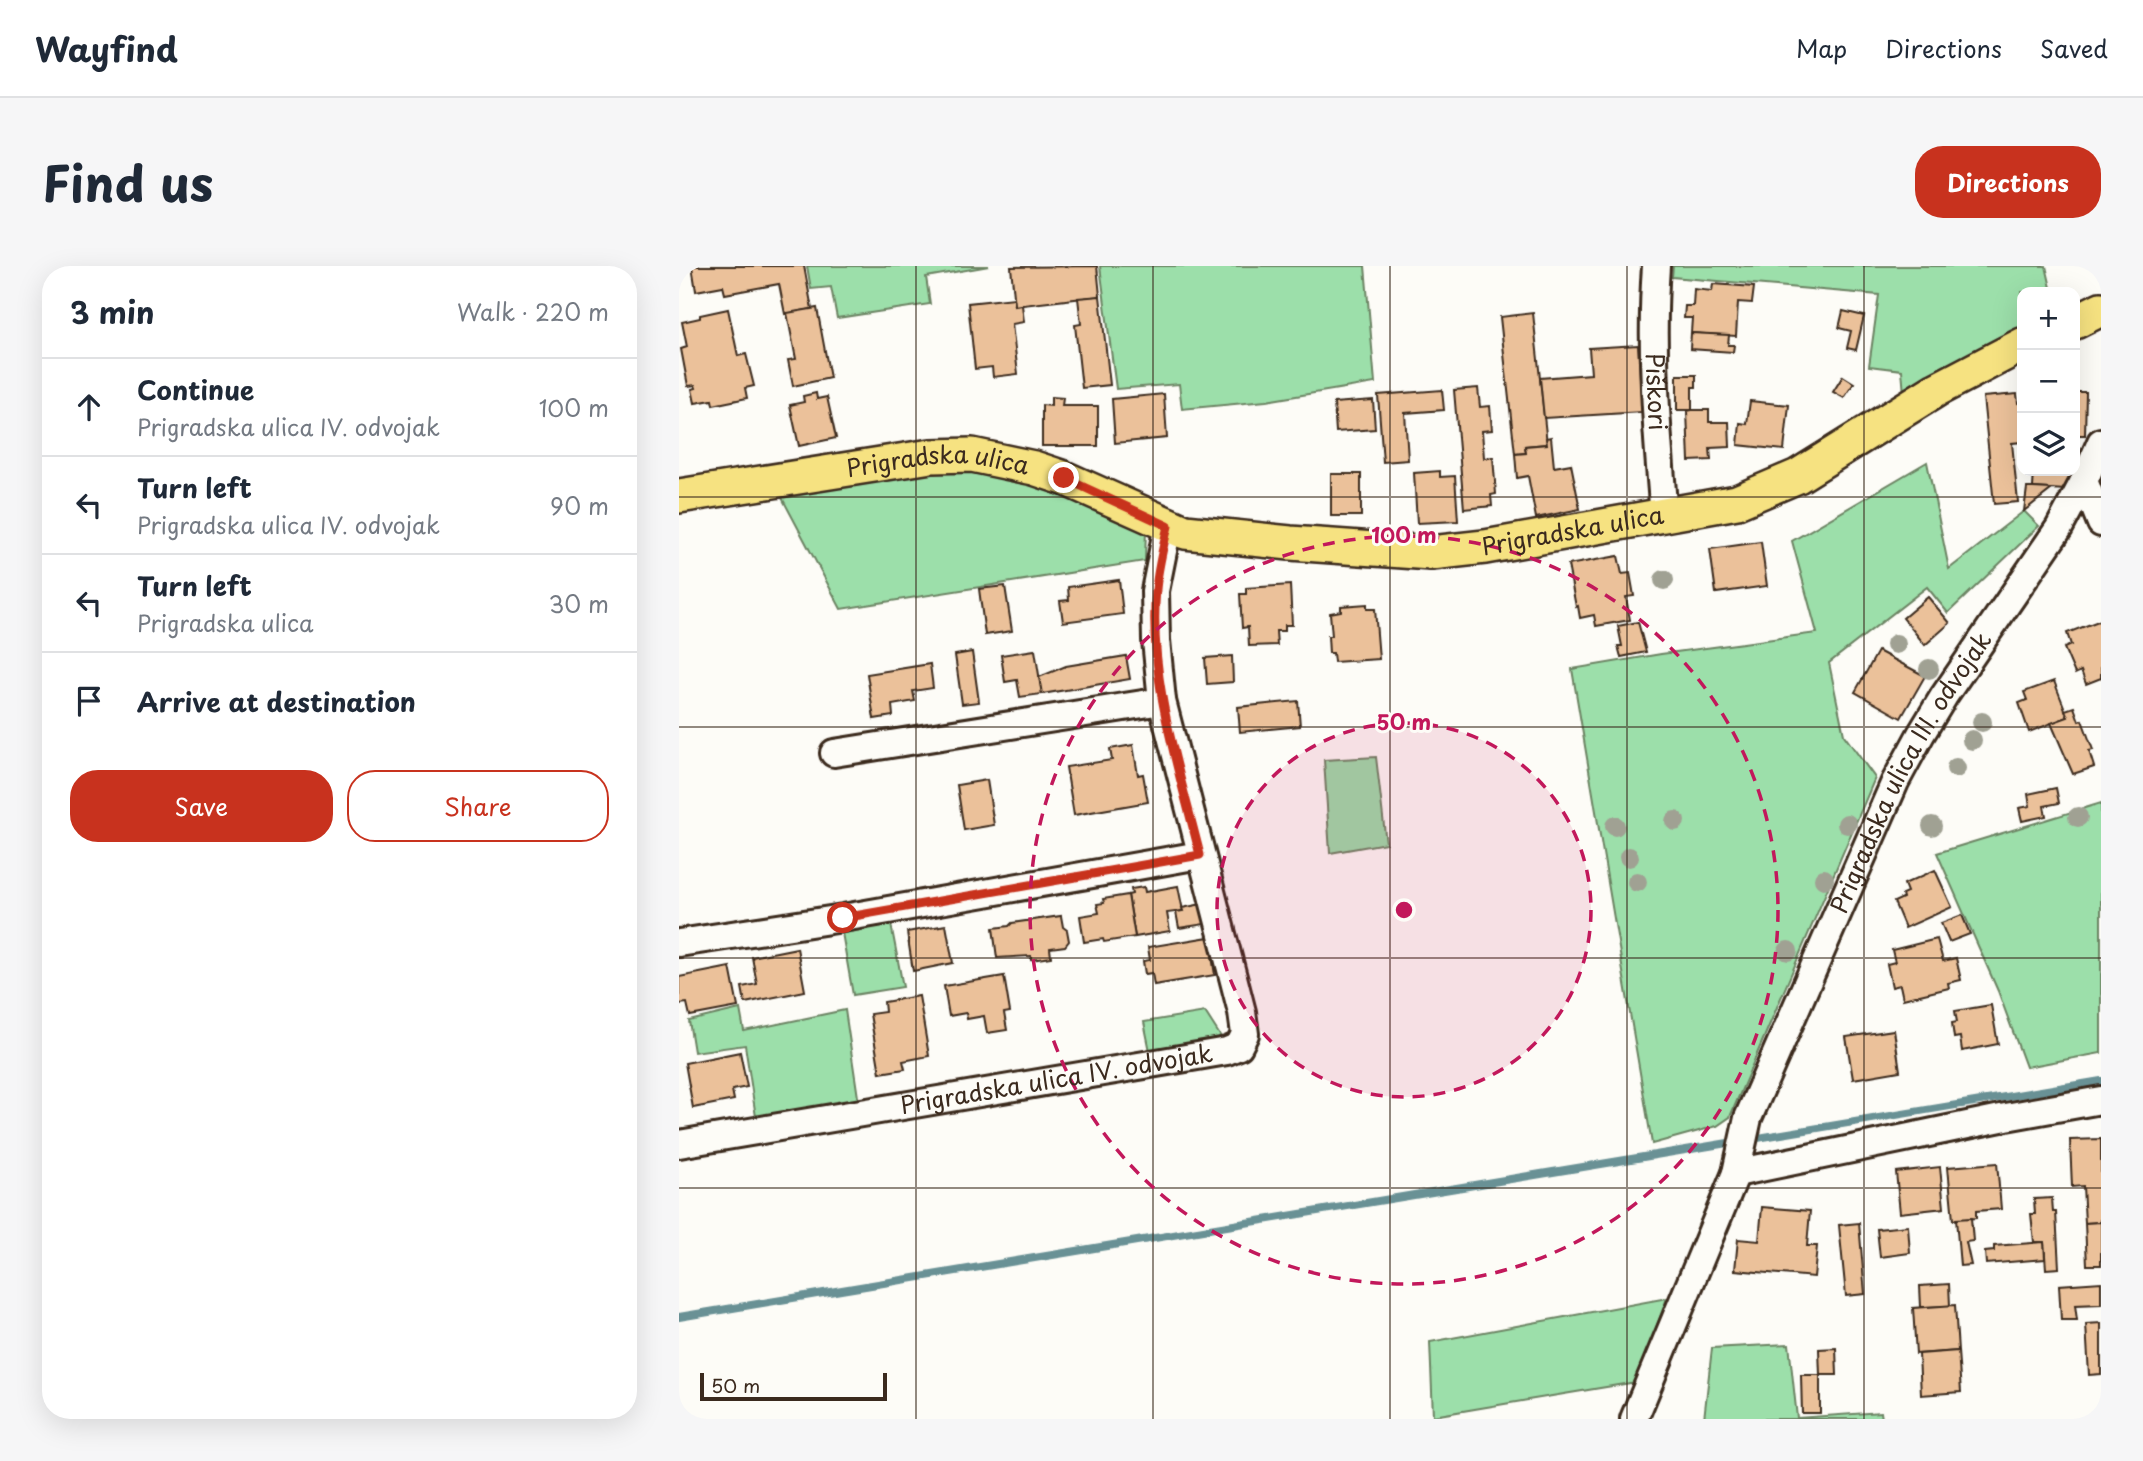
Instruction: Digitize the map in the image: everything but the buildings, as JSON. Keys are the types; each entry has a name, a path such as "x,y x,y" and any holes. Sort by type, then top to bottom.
{"main road":[{"path":"2080,320 2101,309"},
{"name":"Prigradska ulica","path":"679,496 931,456 972,455 1064,478 1185,532 1431,553 1485,547 1664,516 1737,502 1763,493 1798,476 1936,390 2017,348"}],"street":[{"name":"Piškori","path":"1655,266 1653,382 1664,516"},
{"name":"Prigradska ulica III. odvojak","path":"1634,1419 1738,1164 1748,1118 1895,782 1932,715 2059,528 2101,442"},
{"path":"2084,481 2101,523"},
{"name":"Prigradska ulica IV. odvojak","path":"679,1144 1213,1053 1239,1046 1245,1034 1242,1012 1162,701 1156,640 1155,591 1168,526"},
{"path":"834,753 1162,701"},
{"path":"679,943 843,918 1200,855"},
{"path":"1738,1164 2101,1100"}],"green space":[{"path":"807,266 989,266 926,277 930,304 837,318 831,287 811,289"},
{"path":"1100,266 1365,266 1375,383 1266,401 1182,409 1179,384 1116,389"},
{"path":"1673,266 2046,266 2051,287 2017,287 2017,329 1904,394 1902,370 1869,366 1879,295 1672,277"},
{"path":"1927,462 1949,569 2024,511 2039,526 1948,613 1927,587 1829,663 1844,735 1875,778 1730,1117 1717,1126 1652,1144 1572,669 1817,633 1792,541"},
{"path":"929,468 1008,472 1146,528 1145,561 841,609 780,494"},
{"path":"1376,757 1386,843 1330,853 1324,760"},
{"path":"2101,803 2101,1053 2026,1067 1998,991 1937,853"},
{"path":"890,919 903,987 853,995 841,927"},
{"path":"740,1009 744,1031 845,1010 859,1104 756,1117 745,1045 694,1052 689,1021"},
{"path":"1205,1012 1221,1037 1201,1046 1151,1056 1144,1022"},
{"path":"1667,1298 1636,1382 1433,1416 1430,1342"},
{"path":"1789,1344 1797,1418 1881,1412 1882,1419 1704,1419 1712,1348"}],"waterway":[{"path":"679,1317 2101,1081"}],"route":[{"path":"843,918 1200,855 1162,701 1156,640 1155,591 1168,526 1064,478"}]}
